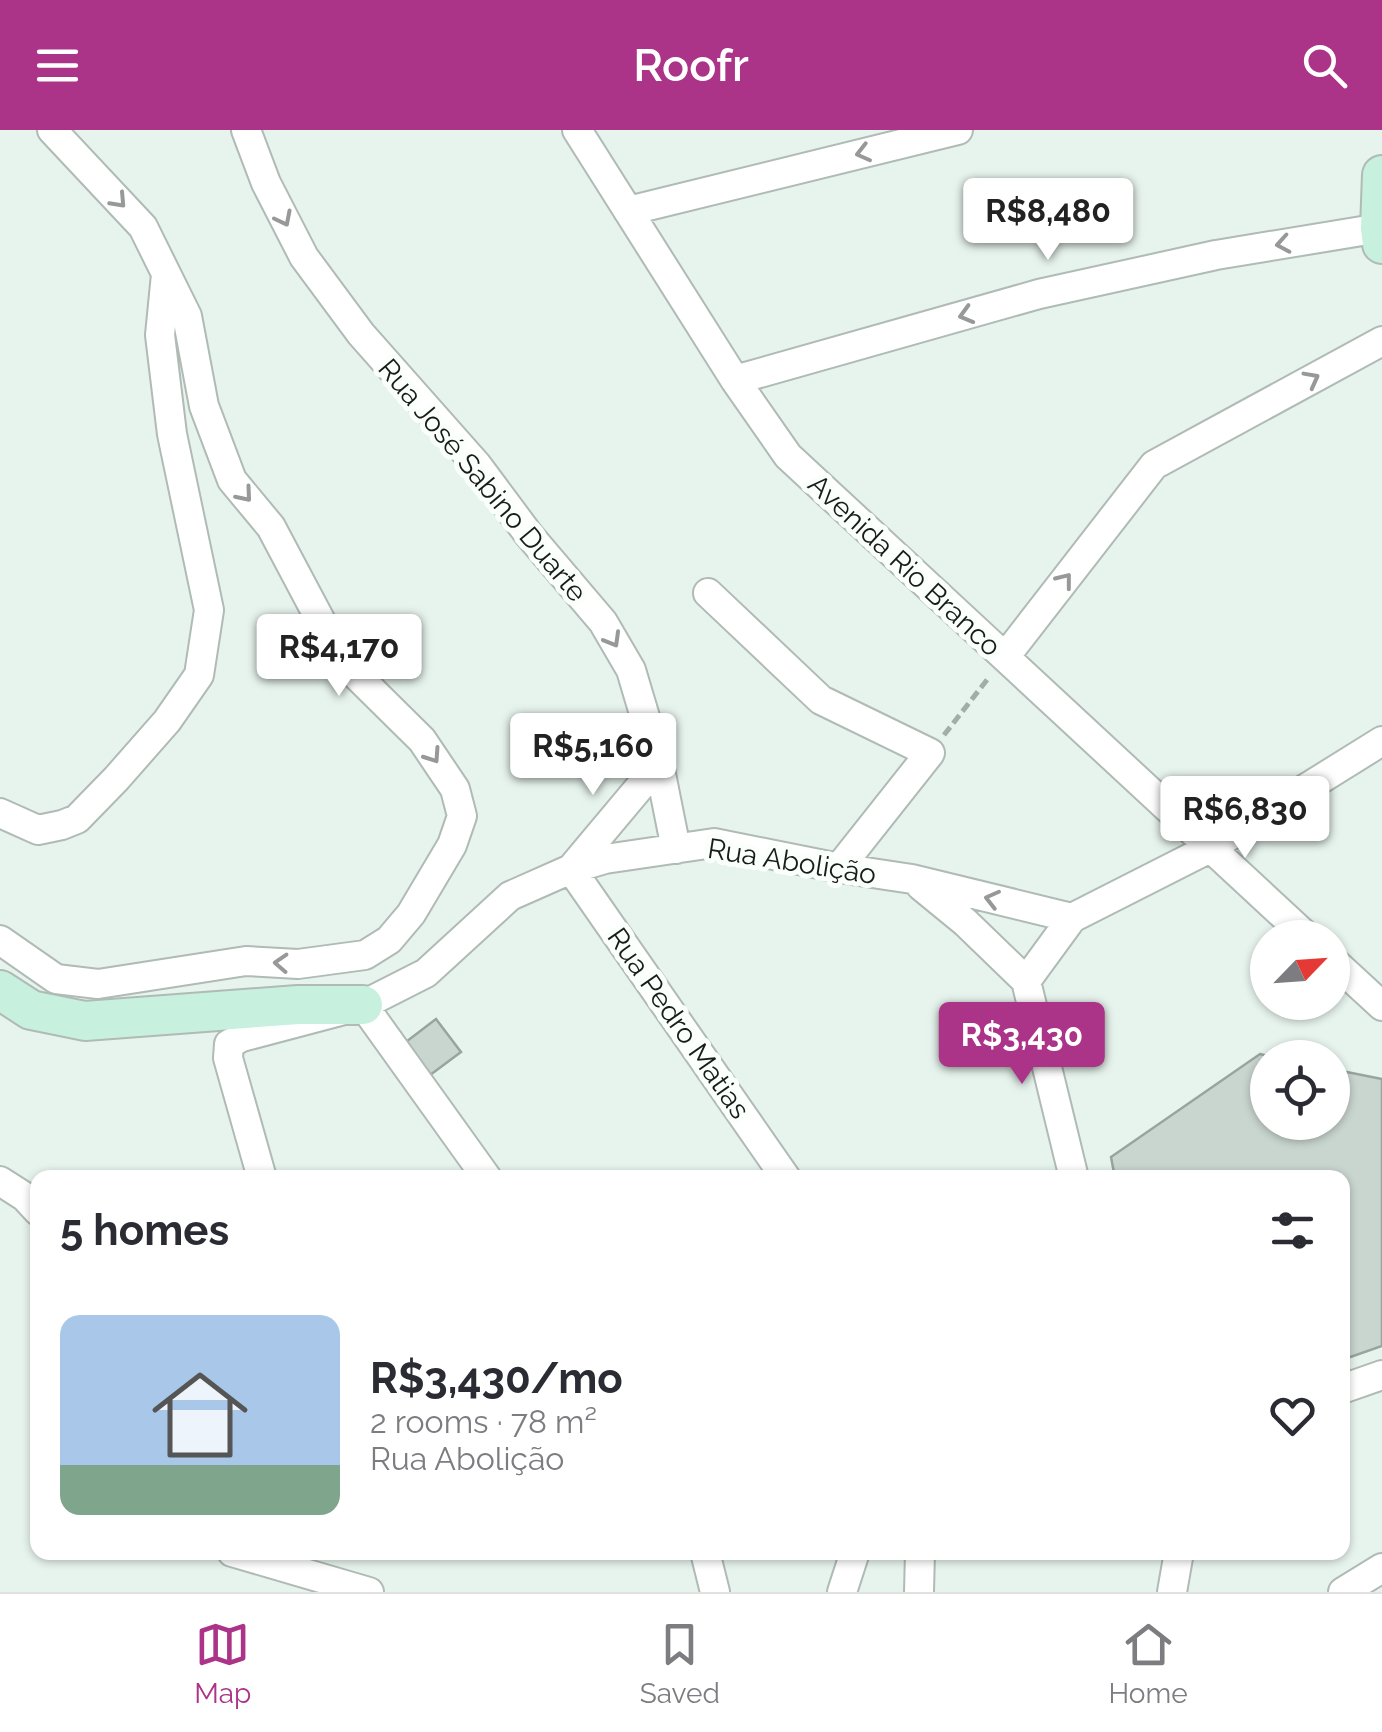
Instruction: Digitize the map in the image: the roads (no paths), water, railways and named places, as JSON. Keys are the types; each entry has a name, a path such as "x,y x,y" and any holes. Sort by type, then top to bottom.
{"street":[{"path":"0,940 56,979 98,984 246,961 298,964 365,955 389,940 410,914 452,845 462,816 455,789 422,740 342,661 272,527 232,480 204,406 186,316 142,227 52,130"},
{"name":"Rua José Sabino Duarte","path":"246,130 266,183 304,257 360,334 477,465 603,622 630,670 659,764 676,849"},
{"name":"Avenida Rio Branco","path":"577,130 788,456 1288,920"},
{"path":"628,211 958,130"},
{"path":"736,380 1040,294 1216,255 1381,236 1382,175"},
{"path":"0,813 38,830 76,819 168,721 199,675 209,610 172,434 160,335 166,272"},
{"path":"1005,657 1154,465 1382,341"},
{"path":"708,593 822,700 930,753 839,868"},
{"path":"1072,1170 1026,981 1072,918 1210,848 1382,741"},
{"path":"571,869 659,764"},
{"name":"Rua Abolição","path":"260,1170 228,1058 229,1044 363,1005 426,973 510,896 604,859 714,844 912,879 965,922 1026,981"},
{"name":"Rua Pedro Matias","path":"571,869 780,1170"},
{"path":"912,879 1072,918"},
{"path":"1350,977 1382,1006"},
{"path":"0,990 31,1010 85,1020 298,1005 363,1005 481,1170"},
{"path":"0,1182 30,1202"},
{"path":"1350,1386 1382,1376"},
{"path":"259,1560 368,1592"},
{"path":"707,1560 714,1592"},
{"path":"842,1592 852,1560"},
{"path":"918,1592 920,1560"},
{"path":"1172,1592 1178,1560"}]}
